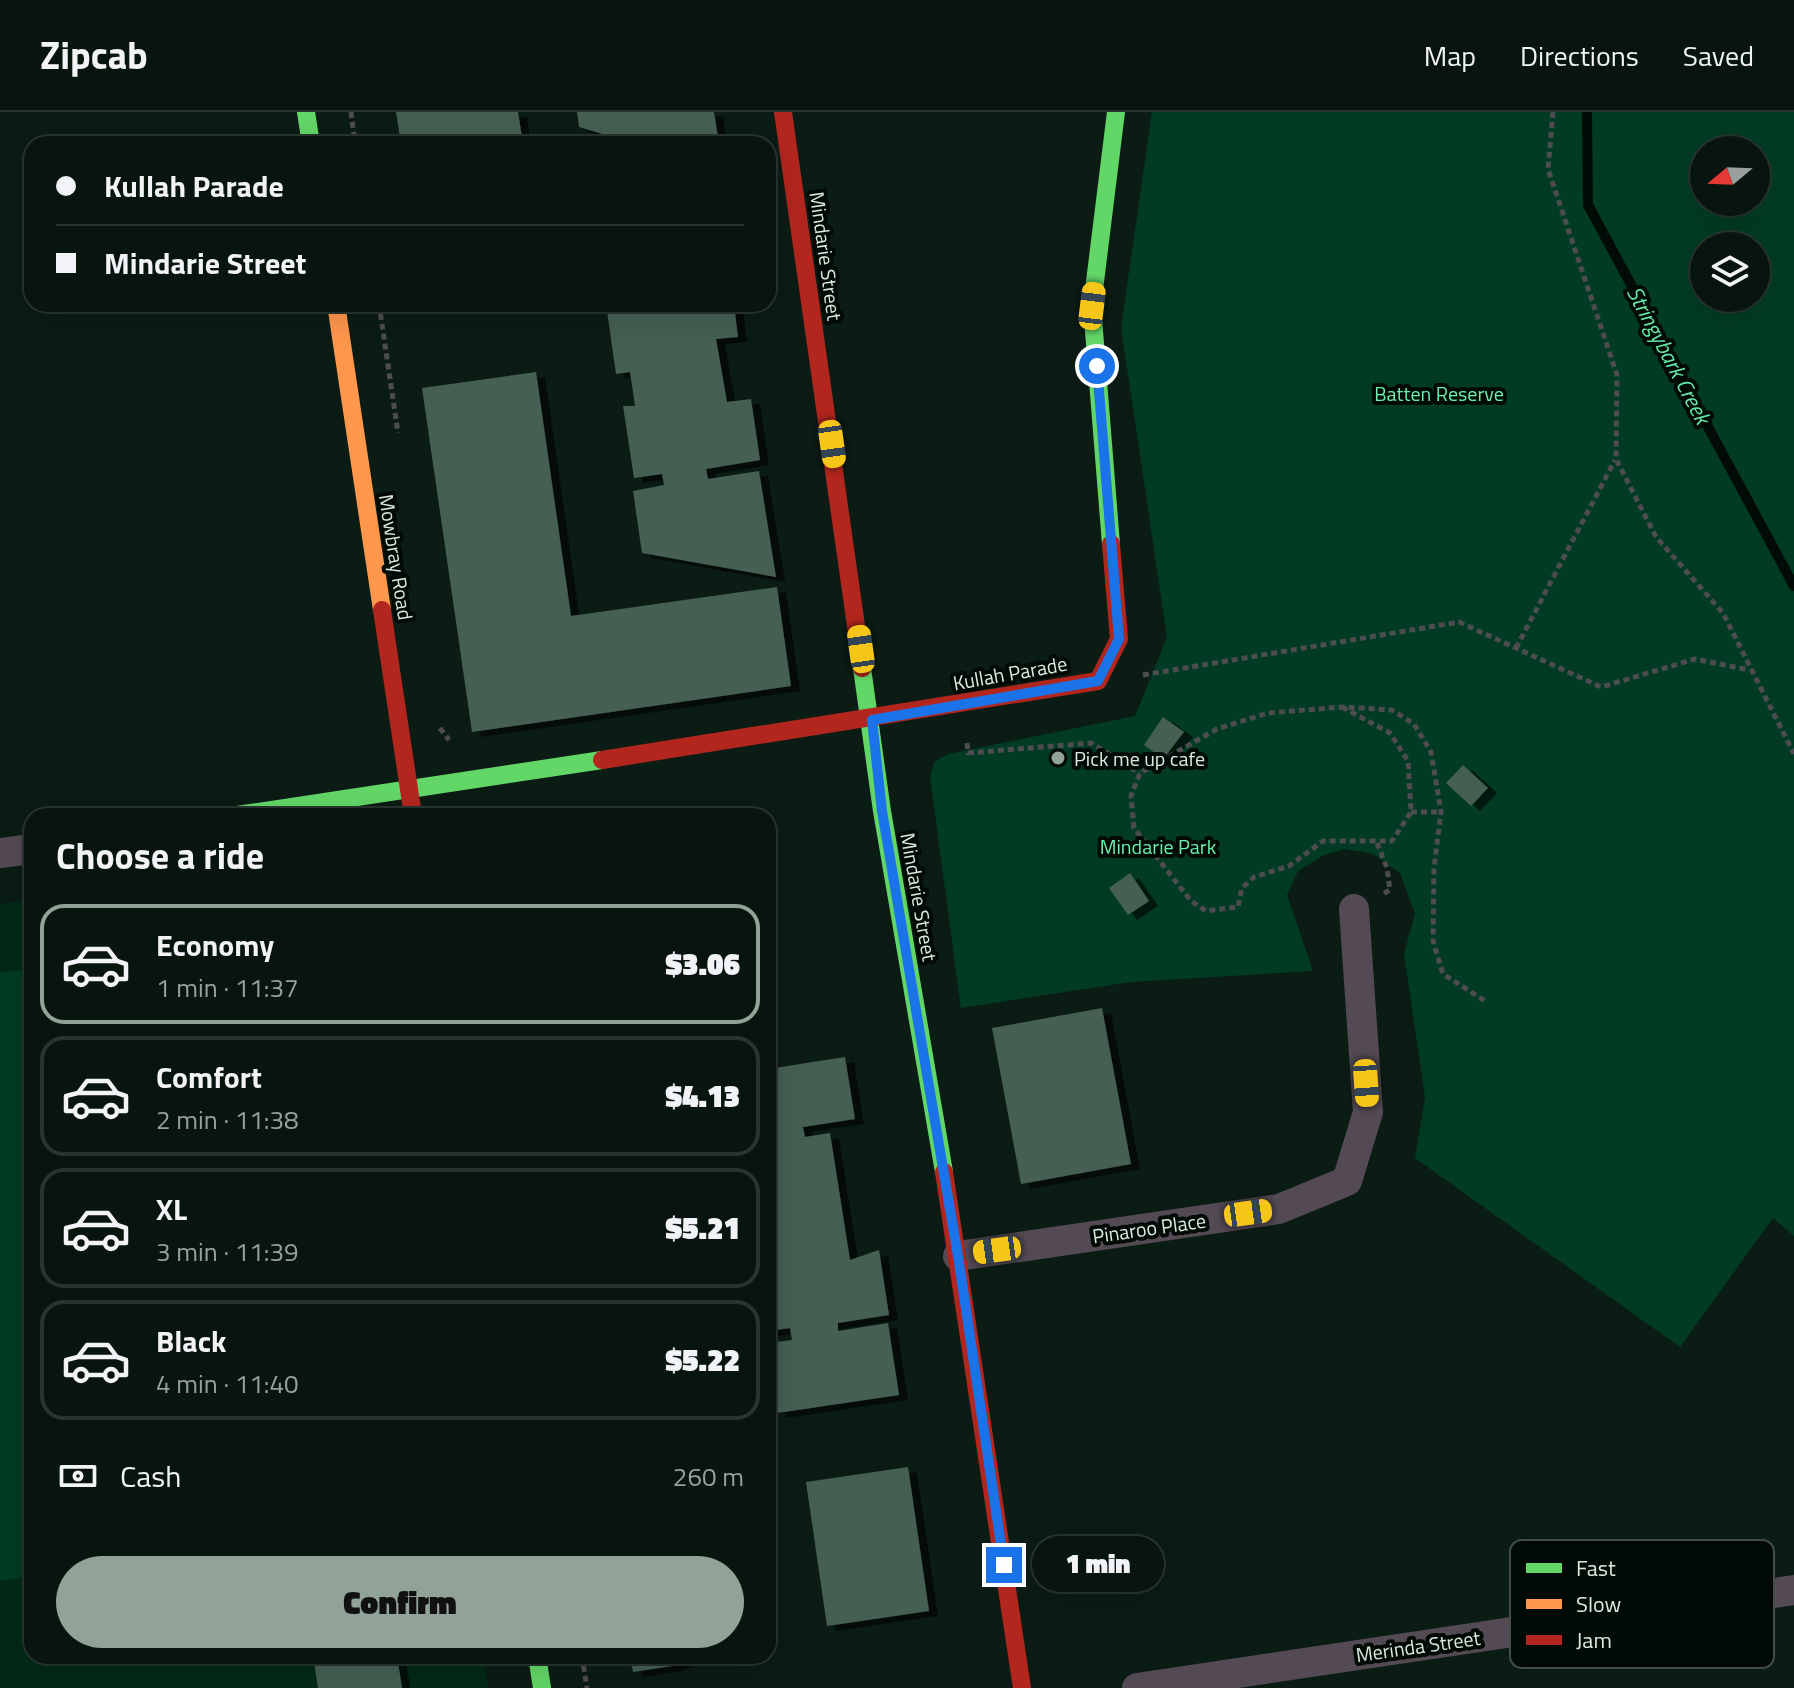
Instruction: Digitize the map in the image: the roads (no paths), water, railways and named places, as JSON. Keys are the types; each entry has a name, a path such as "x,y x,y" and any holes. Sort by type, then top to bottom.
{"street":[{"path":"306,112 310,136"},
{"name":"Mindarie Street","path":"783,112 872,720 882,811 958,1256 1022,1688"},
{"name":"Kullah Parade","path":"278,808 409,792 872,720 1098,681 1119,639 1092,306 1116,112"},
{"name":"Mowbray Road","path":"337,312 412,808"},
{"path":"0,853 24,850"},
{"name":"Pinaroo Place","path":"958,1256 1279,1209 1347,1181 1368,1112 1354,909"},
{"name":"Merinda Street","path":"1774,1593 1794,1590"},
{"name":"Merinda Street","path":"1137,1688 1510,1632"},
{"path":"538,1664 542,1688"}],"waterway":[{"name":"Stringybark Creek","path":"1587,112 1588,205 1794,586"}],"place":[{"name":"Pick me up cafe","path":"1058,758"}],"park label":[{"name":"Batten Reserve","path":"1439,393"},
{"name":"Mindarie Park","path":"1158,846"}]}
